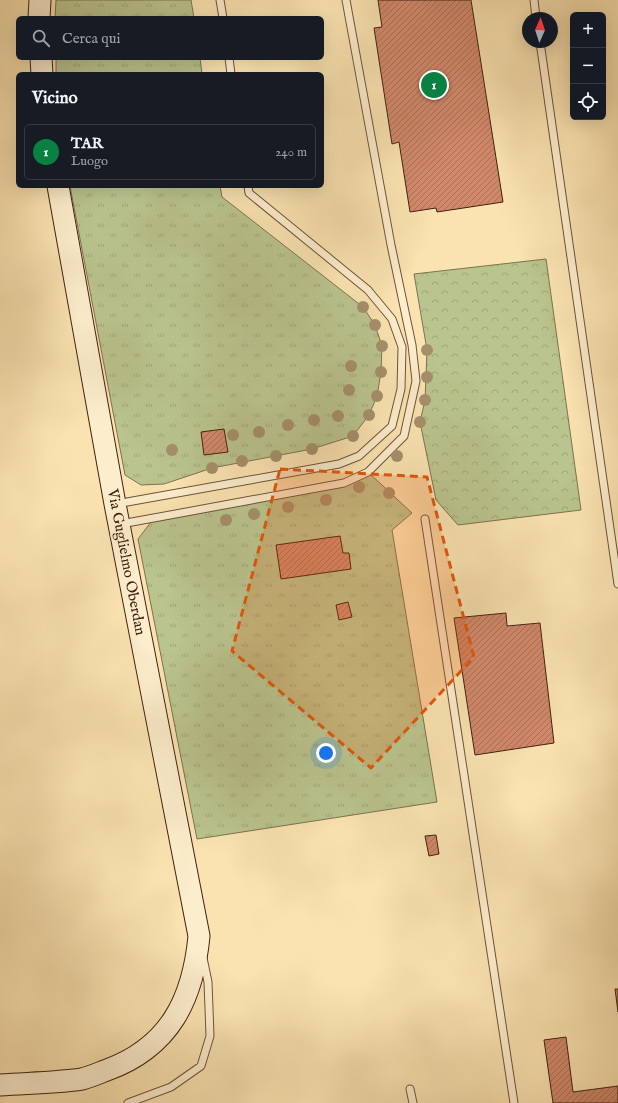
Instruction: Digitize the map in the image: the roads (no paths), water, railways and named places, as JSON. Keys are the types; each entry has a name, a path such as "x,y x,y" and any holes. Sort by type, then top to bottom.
{"main road":[{"path":"39,16 40,0"},
{"path":"41,60 42,72"},
{"name":"Via Guglielmo Oberdan","path":"0,1085 83,1079 129,1062 158,1039 176,1017 188,991 196,963 199,936 115,504 58,188"}],"lane":[{"path":"220,0 223,16"},
{"path":"119,525 344,483 368,472 404,436 416,381 412,345 391,245 346,0"},
{"path":"534,0 535,12"},
{"path":"541,48 618,584"},
{"path":"229,60 232,72"},
{"path":"115,504 339,464 359,456 392,426 401,389 402,347 392,319 368,290 249,193 248,188"},
{"path":"425,519 514,1103"},
{"name":"Via Guglielmo Oberdan","path":"128,1103 171,1087 200,1066 210,1036 208,982 199,936"},
{"path":"410,1089 412,1103"}],"place":[{"name":"TAR","path":"434,85"}]}
